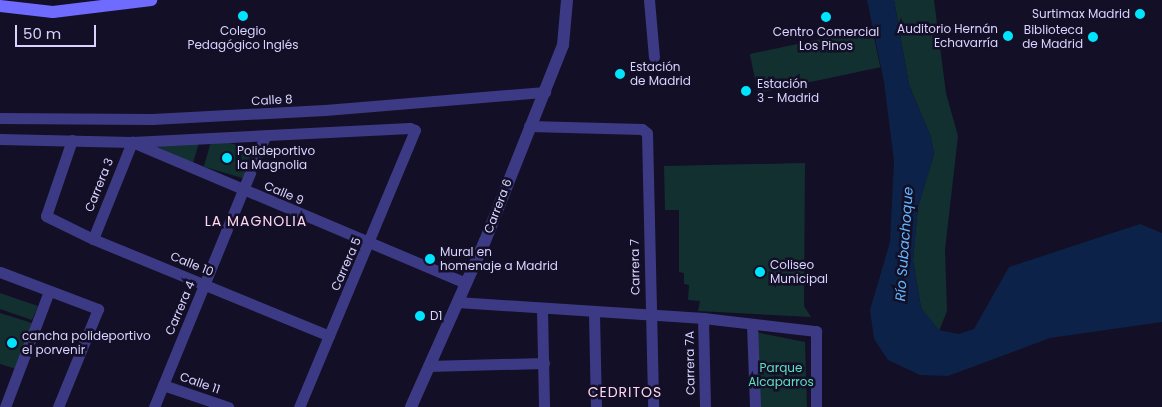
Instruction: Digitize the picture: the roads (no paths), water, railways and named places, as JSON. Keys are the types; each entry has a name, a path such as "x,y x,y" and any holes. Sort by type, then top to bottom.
{"main road":[{"path":"0,6 53,12 151,0"}],"street":[{"name":"Carrera 6","path":"411,407 465,283 563,45 567,0"},
{"path":"649,0 654,57"},
{"name":"Calle 8","path":"0,118 152,120 325,110 544,92"},
{"name":"Carrera 7","path":"529,126 642,129 647,133 649,144 652,407"},
{"name":"Carrera 5","path":"265,136 410,128 415,130 370,244 299,407"},
{"path":"132,142 265,136"},
{"name":"Carrera 4","path":"154,407 265,136"},
{"name":"Calle 9","path":"0,139 132,142 465,283"},
{"name":"Calle 10","path":"72,140 46,216 93,239 329,336"},
{"name":"Carrera 3","path":"93,239 132,142"},
{"path":"0,272 98,309 58,407"},
{"path":"6,407 5,393 49,291"},
{"path":"457,302 542,310 650,317 703,318 816,331 816,407"},
{"path":"542,310 544,407"},
{"path":"594,313 596,407"},
{"name":"Carrera 7A","path":"703,318 705,407"},
{"path":"752,324 755,407"},
{"path":"428,366 544,363"},
{"name":"Calle 11","path":"163,384 228,407"}],"water":[{"name":"Río Subachoque","path":"867,0 894,0 909,85 931,137 934,154 918,207 913,260 921,308 939,330 959,334 974,329 1009,267 1140,224 1162,233 1162,322 1050,338 948,376 920,375 888,360 874,339 870,310 890,242 894,161 884,82"}],"place":[{"name":"Surtimax Madrid","path":"1140,14"},
{"name":"Colegio Pedagógico Inglés","path":"243,16"},
{"name":"Centro Comercial Los Pinos","path":"826,17"},
{"name":"Auditorio Hernán Echavarría","path":"1008,36"},
{"name":"Biblioteca de Madrid","path":"1093,37"},
{"name":"Estación de Madrid","path":"620,74"},
{"name":"Estación 3 - Madrid","path":"746,91"},
{"name":"Polideportivo la Magnolia","path":"227,158"},
{"name":"Mural en homenaje a Madrid","path":"430,259"},
{"name":"Coliseo Municipal","path":"760,272"},
{"name":"D1","path":"420,316"},
{"name":"cancha polideportivo el porvenir","path":"12,343"}],"district":[{"name":"LA MAGNOLIA","path":"256,221"},
{"name":"CEDRITOS","path":"625,392"}],"park label":[{"name":"Parque Alcaparros","path":"781,375"}]}
